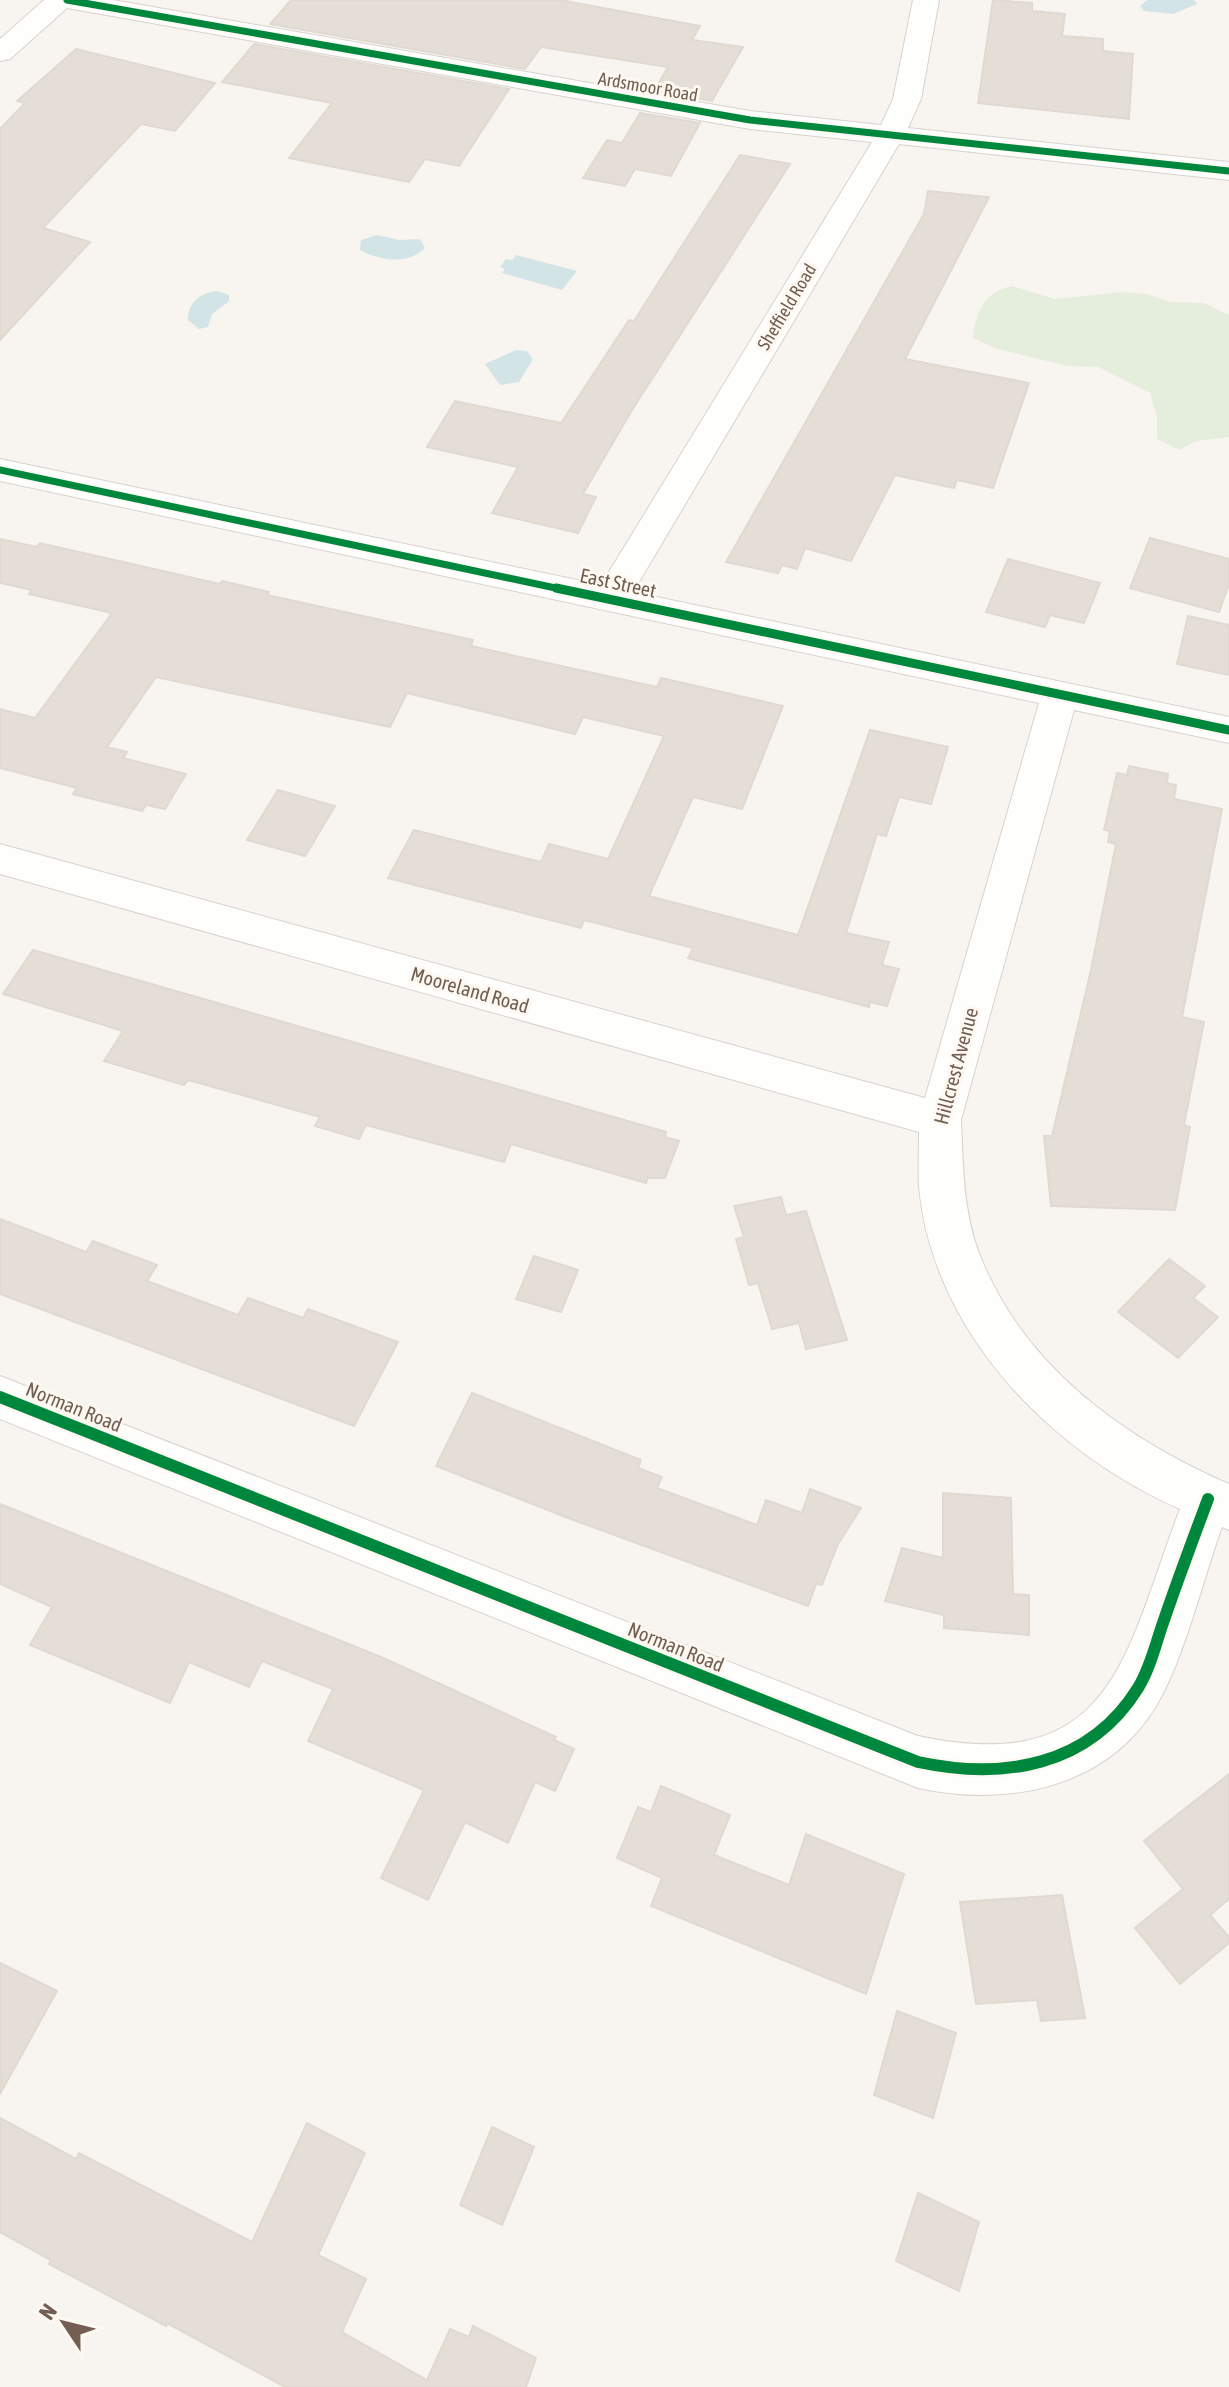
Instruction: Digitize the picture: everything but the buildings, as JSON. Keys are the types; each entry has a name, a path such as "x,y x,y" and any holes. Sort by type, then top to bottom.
{"street":[{"path":"0,53 60,0"},
{"name":"Ardsmoor Road","path":"67,0 728,117 1229,171"},
{"name":"Sheffield Road","path":"610,600 891,136 907,99 926,0"},
{"name":"East Street","path":"0,470 1229,730"},
{"name":"Hillcrest Avenue","path":"1060,694 940,1120 938,1183 952,1250 978,1305 1005,1347 1031,1378 1093,1434 1167,1481 1218,1503"},
{"name":"Mooreland Road","path":"0,859 940,1120"},
{"name":"Norman Road","path":"0,1397 918,1762 958,1771 999,1772 1039,1766 1074,1751 1105,1729 1139,1685 1218,1503"}],"green space":[{"path":"1012,286 1055,299 1123,292 1146,294 1171,302 1204,303 1229,315 1229,437 1196,441 1180,450 1157,439 1157,418 1150,393 1098,367 1068,366 997,349 973,338 983,304 995,293"}],"shaded area":[{"path":"1147,0 1194,0 1197,4 1173,14 1144,11 1140,6"},
{"path":"377,235 399,240 420,239 425,248 411,257 394,260 360,250 361,240"},
{"path":"516,255 577,271 562,290 502,273 505,269 500,267 506,259 512,260"},
{"path":"218,291 229,295 229,301 212,314 208,327 199,329 188,320 190,308 201,296"},
{"path":"516,350 527,351 533,359 519,382 500,385 485,364"}],"cycle path":[{"path":"67,0 750,120 1229,171"},
{"path":"0,470 1229,730"},
{"path":"0,1397 918,1762 949,1769 1012,1770 1042,1763 1070,1752 1096,1736 1119,1715 1145,1673 1208,1499"}]}
